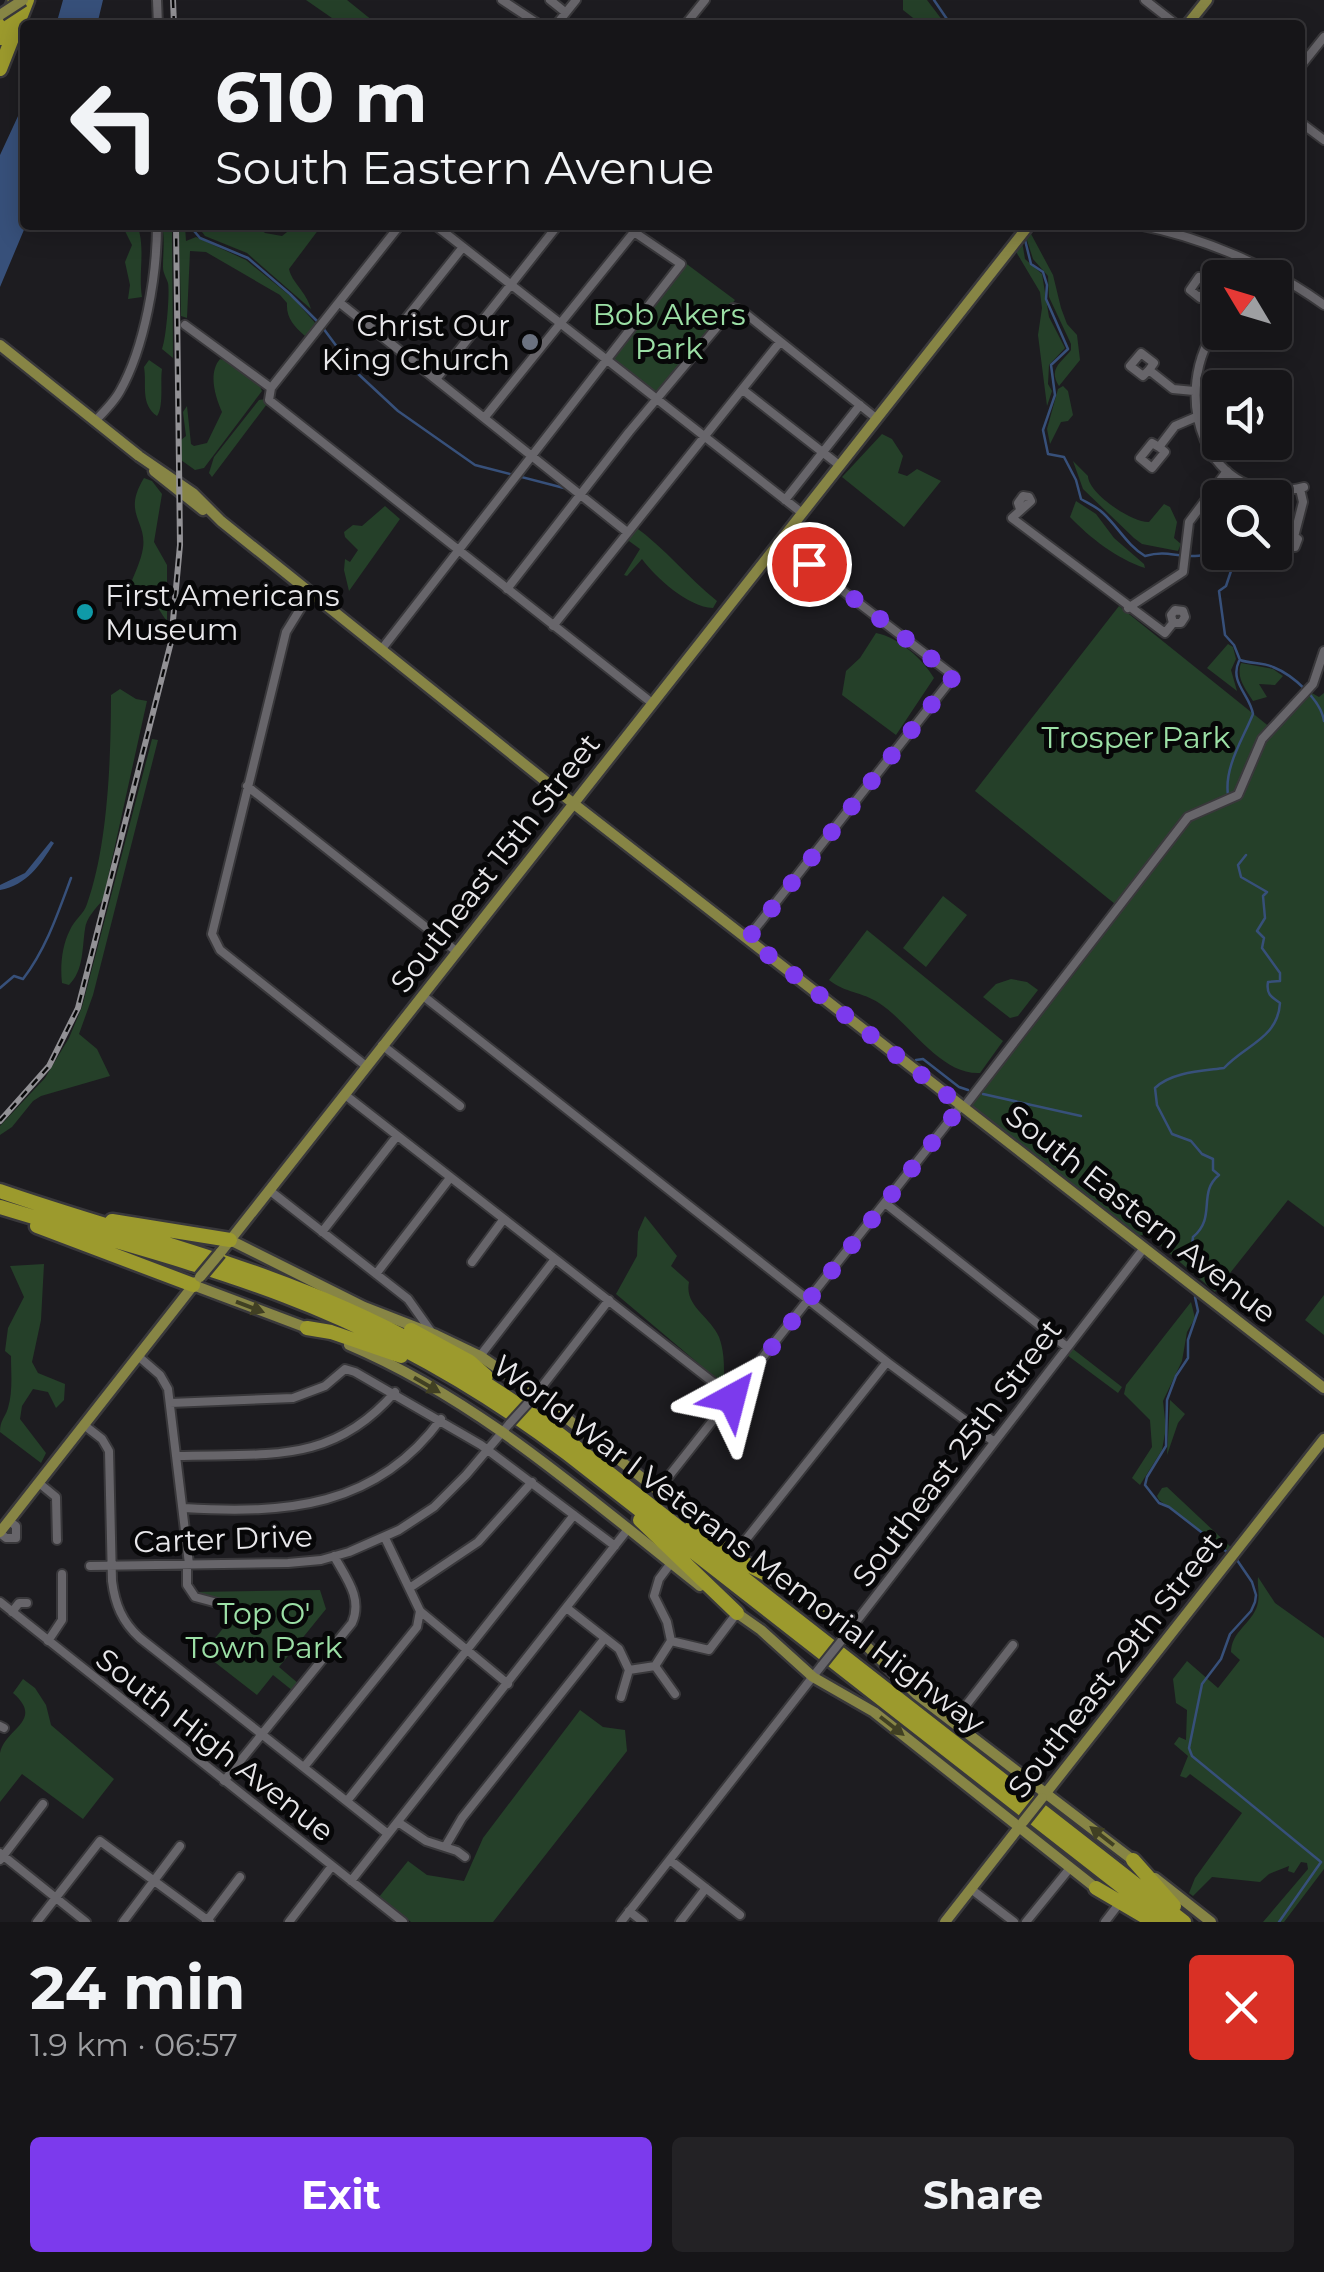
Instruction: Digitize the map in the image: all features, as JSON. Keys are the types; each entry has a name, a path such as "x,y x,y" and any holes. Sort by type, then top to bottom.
{"highway":[{"path":"1,35 12,0"},
{"path":"0,69 25,0"},
{"name":"World War I Veterans Memorial Highway","path":"0,1191 259,1274 346,1308 527,1400 605,1476 1168,1922"},
{"path":"0,1208 54,1234 197,1281"},
{"name":"World War I Veterans Memorial Highway","path":"0,1208 282,1294 381,1337 449,1373 605,1476 1186,1922"},
{"path":"68,1215 230,1240"},
{"path":"364,1307 470,1362 527,1400"},
{"path":"307,1328 331,1332 449,1373"},
{"path":"605,1476 651,1496 742,1562 766,1574"},
{"path":"605,1476 737,1613"},
{"path":"1133,1860 1186,1922"},
{"path":"1096,1888 1154,1922"}],"main road":[{"path":"0,15 25,0"},
{"path":"1191,20 1207,0"},
{"name":"Southeast 15th Street","path":"0,1532 1025,230"},
{"name":"South Eastern Avenue","path":"0,345 139,456 193,493 310,593 574,804 1324,1388"},
{"path":"230,1240 364,1307 480,1356 527,1400 658,1490 1211,1922"},
{"path":"197,1281 384,1361 507,1428 812,1677 874,1712 1142,1922"},
{"name":"Southeast 29th Street","path":"945,1922 1324,1439"}],"street":[{"path":"502,0 532,20"},
{"path":"550,0 566,12"},
{"path":"560,20 576,0"},
{"path":"689,20 705,0"},
{"path":"1144,0 1170,20"},
{"path":"1305,62 1324,37"},
{"path":"96,421 118,395 129,374 157,262 158,230"},
{"path":"396,230 271,388 269,400 652,703"},
{"path":"442,230 802,512"},
{"path":"437,378 554,230"},
{"path":"1165,230 1241,260"},
{"path":"381,650 681,264 634,232 485,417"},
{"path":"388,341 463,246"},
{"path":"1292,287 1324,305"},
{"path":"340,303 627,532"},
{"path":"508,589 732,308 742,310 876,418"},
{"path":"185,325 271,388"},
{"path":"553,626 780,342"},
{"path":"1202,431 1196,417 1194,392 1203,350"},
{"path":"1149,370 1173,389 1194,392"},
{"path":"743,390 839,466"},
{"path":"785,500 860,404"},
{"path":"1159,447 1175,426 1196,417"},
{"path":"1216,460 1227,471 1261,488 1302,488 1303,502 1294,538"},
{"path":"1128,608 1184,572 1192,514 1227,471"},
{"path":"1020,509 1012,518 1128,608 1165,633 1173,624"},
{"path":"748,939 954,676 779,542"},
{"path":"310,593 286,632 212,924 213,940 220,950 366,1066"},
{"path":"658,1490 1077,964 1182,824 1193,812 1229,800 1242,789 1266,733 1313,687 1324,652"},
{"path":"247,786 456,952"},
{"path":"422,995 993,1441"},
{"path":"382,1045 460,1106"},
{"path":"344,1094 732,1398"},
{"path":"322,1232 398,1136"},
{"path":"376,1274 450,1178"},
{"path":"268,1190 411,1302 423,1323 436,1335"},
{"path":"885,1204 1067,1347"},
{"path":"472,1262 503,1220"},
{"name":"Southeast 25th Street","path":"621,1922 1144,1248"},
{"path":"480,1356 556,1259"},
{"path":"392,1318 406,1309 402,1295"},
{"name":"Carter Drive","path":"90,1566 288,1562 334,1556 385,1538 442,1500 507,1428 609,1300"},
{"path":"138,1356 165,1382 170,1403 191,1593 236,1608"},
{"path":"736,1552 887,1362"},
{"path":"170,1403 293,1398 325,1386 346,1370 395,1392 487,1449 615,1546"},
{"path":"176,1456 283,1453 324,1446 358,1428 395,1392"},
{"path":"184,1508 285,1507 326,1501 390,1472 420,1446 441,1420"},
{"path":"84,1425 102,1439 109,1451 115,1601 134,1633 388,1834"},
{"path":"39,1482 56,1501 58,1540"},
{"path":"411,1587 478,1542 532,1482"},
{"path":"38,1496 53,1494"},
{"path":"346,1801 574,1515"},
{"path":"351,1881 628,1530"},
{"path":"385,1538 411,1587 424,1624 508,1684"},
{"path":"224,1781 352,1623 356,1613 354,1590 334,1556"},
{"path":"629,1670 655,1666 671,1641 667,1622 650,1598 671,1563"},
{"path":"48,1641 62,1620 62,1574"},
{"name":"South High Avenue","path":"0,1602 404,1922"},
{"path":"12,1612 18,1604 27,1603"},
{"path":"568,1609 619,1649 629,1670 620,1697"},
{"path":"420,1611 424,1624"},
{"path":"671,1641 709,1650 737,1613"},
{"path":"304,1768 424,1624"},
{"path":"445,1846 462,1818 605,1638"},
{"path":"953,1722 1013,1645"},
{"path":"655,1666 675,1694"},
{"path":"43,1804 1,1856 86,1922"},
{"path":"398,1822 426,1841 465,1857"},
{"path":"37,1922 100,1841 208,1922 240,1878"},
{"path":"123,1922 180,1846"},
{"path":"670,1860 740,1915"},
{"path":"289,1922 332,1866"},
{"path":"1026,1922 1070,1868"},
{"path":"680,1922 706,1888"},
{"path":"971,1889 1014,1922"},
{"path":"1105,1922 1118,1905"},
{"path":"629,1911 643,1922"}],"green space":[{"path":"306,0 347,0 372,20 335,20"},
{"path":"903,0 927,0 942,20 916,20 903,10"},
{"path":"124,230 139,230 141,251 142,297 128,299 130,285 125,262 132,245"},
{"path":"163,230 172,230 173,358 162,349 168,288 163,269"},
{"path":"179,230 185,230 186,241 196,237 246,260 294,299 317,325 305,336 292,321 287,303 280,295 206,252 190,251 187,318 181,316"},
{"path":"261,230 282,236 290,230 318,230 289,269 311,309 247,253 202,232"},
{"path":"1030,232 1053,275 1067,324 1077,335 1080,360 1059,386 1055,371 1071,350 1071,344 1049,297 1048,276 1033,259 1026,237"},
{"path":"1022,241 1025,259 1042,274 1049,317 1065,348 1049,365 1048,384 1052,391 1047,406 1038,335 1040,292 1015,250"},
{"name":"Bob Akers Park","path":"684,262 735,300 655,395 610,358 611,353"},
{"path":"220,359 245,371 262,391 204,468 195,470 181,460 181,440 186,436 183,412 187,406 191,444 207,443 222,412 214,378"},
{"path":"149,360 162,369 157,416 148,406 145,394 144,367"},
{"path":"1063,386 1068,391 1073,415 1061,422 1050,444 1047,429 1058,389"},
{"path":"265,399 267,404 212,477 209,473 214,457 259,400"},
{"path":"882,434 892,439 903,456 898,473 907,476 917,469 941,481 904,527 842,477"},
{"path":"1073,461 1103,498 1132,518 1149,522 1164,504 1170,507 1177,522 1174,538 1181,544 1178,551 1142,544 1134,538 1083,489"},
{"path":"144,478 152,481 162,494 154,542 167,565 167,621 148,594 129,588 143,548 135,500"},
{"path":"1076,501 1096,514 1145,568 1114,553 1078,525 1070,517"},
{"path":"385,506 400,519 349,591 345,559 350,562 358,550 344,532 353,525 362,526"},
{"path":"634,526 717,601 713,608 683,597 642,559 624,575 640,549 629,541 612,556"},
{"name":"Trosper Park","path":"1119,606 1271,728 1235,793 1190,812 1115,904 975,791"},
{"path":"876,633 909,650 934,678 896,735 842,695 846,671"},
{"path":"1228,644 1236,659 1231,670 1237,691 1207,668"},
{"path":"1241,663 1273,669 1283,676 1275,685 1259,684 1267,697 1253,701 1240,678"},
{"path":"120,689 147,701 103,900 87,921 80,966 69,985 62,983 63,949 87,904 100,856 109,773 111,695"},
{"path":"1310,692 1319,697 1324,693 1324,1227 1288,1200 1215,1292 1147,1234 1138,1236 973,1109 972,1102 1191,820 1244,793 1265,739"},
{"path":"152,739 158,740 93,995 79,1034 97,1049 110,1076 41,1096 0,1135 0,1126 45,1078 82,1007"},
{"path":"943,896 967,915 926,967 903,948"},
{"path":"867,930 1003,1041 980,1073 952,1066 879,1003 829,980"},
{"path":"1011,979 1027,982 1038,990 1018,1016 1010,1018 983,997 996,984"},
{"path":"645,1216 677,1256 671,1266 689,1282 690,1298 719,1337 724,1385 616,1294 637,1256 638,1232"},
{"path":"44,1264 41,1320 32,1362 38,1373 65,1384 64,1400 56,1408 48,1392 33,1389 22,1406 20,1419 46,1453 41,1463 0,1432 11,1389 11,1356 5,1351 8,1328 24,1297 10,1266"},
{"path":"1324,1295 1324,1335 1305,1320"},
{"path":"1191,1302 1195,1318 1187,1332 1182,1361 1163,1401 1166,1428 1162,1450 1140,1485 1132,1478 1152,1447 1150,1420 1124,1394 1126,1385"},
{"path":"1073,1349 1122,1387 1118,1393 1067,1355"},
{"path":"1170,1400 1185,1414 1167,1455"},
{"path":"1167,1487 1233,1549 1229,1552 1159,1500 1157,1496"},
{"path":"1258,1577 1275,1603 1324,1638 1324,1869 1284,1922 1263,1922 1308,1869 1307,1863 1301,1862 1294,1873 1288,1871 1289,1866 1260,1882 1212,1877 1193,1896 1189,1893 1195,1878 1242,1813 1190,1774 1186,1778 1180,1776 1188,1756 1174,1744 1179,1737 1186,1740 1187,1710 1176,1703 1173,1679 1187,1661 1218,1688 1240,1660 1231,1652 1232,1645 1256,1609"},
{"name":"Top O' Town Park","path":"320,1590 326,1609 279,1667 299,1684 293,1691 273,1675 257,1695 203,1653 225,1626 238,1600 201,1597 192,1592"},
{"path":"23,1679 35,1688 46,1705 51,1725 114,1779 83,1819 22,1774 0,1802 0,1753 24,1718 22,1703 13,1693"},
{"path":"580,1710 603,1727 625,1730 627,1751 493,1922 411,1922 379,1897 408,1861 427,1875 464,1881 483,1838"}],"water":[{"path":"63,0 103,0 98,20 57,20"},
{"path":"20,112 20,230 24,230 0,287 0,155"},
{"path":"51,841 54,843 32,873 18,884 0,890 0,885 25,873"}],"waterway":[{"path":"934,0 948,20"},
{"path":"193,230 200,238 248,258 320,324 355,371 398,411 475,465 564,488"},
{"path":"1025,240 1031,264 1043,272 1046,299 1068,349 1051,365 1055,395 1043,430 1048,454 1064,457 1081,499 1101,511 1145,556 1227,556 1233,565 1226,586 1219,591 1225,635 1240,660"},
{"path":"1240,660 1269,665 1289,676 1312,697 1324,721"},
{"path":"1228,795 1232,764 1253,714 1238,682 1239,661"},
{"path":"1198,1276 1193,1237 1204,1221 1209,1189 1219,1175 1213,1170 1213,1159 1202,1154 1191,1141 1172,1134 1157,1105 1155,1088 1178,1075 1224,1068 1267,1033 1278,1015 1280,1003 1270,995 1268,982 1280,981 1280,973 1262,948 1264,938 1257,931 1265,918 1263,896 1267,892 1241,877 1238,865 1246,855"},
{"path":"0,988 14,976 23,979 31,967 51,930 71,878"},
{"path":"916,1060 923,1059 968,1090"},
{"path":"983,1094 1081,1116"},
{"path":"1195,1297 1198,1311 1188,1340 1188,1358 1167,1400 1166,1446 1145,1485 1159,1503 1227,1552"},
{"path":"1237,1560 1252,1582 1255,1602 1230,1634 1221,1659 1202,1684 1189,1748 1192,1756 1321,1862 1279,1922"}],"railway":[{"path":"173,0 174,20"},
{"path":"0,1121 49,1066 78,1008 171,642 180,545 176,230"}],"place":[{"name":"Christ Our King Church","path":"530,342"},
{"name":"First Americans Museum","path":"85,612"}],"route":[{"path":"732,1398 961,1106 748,939 954,676 809,564"}]}
